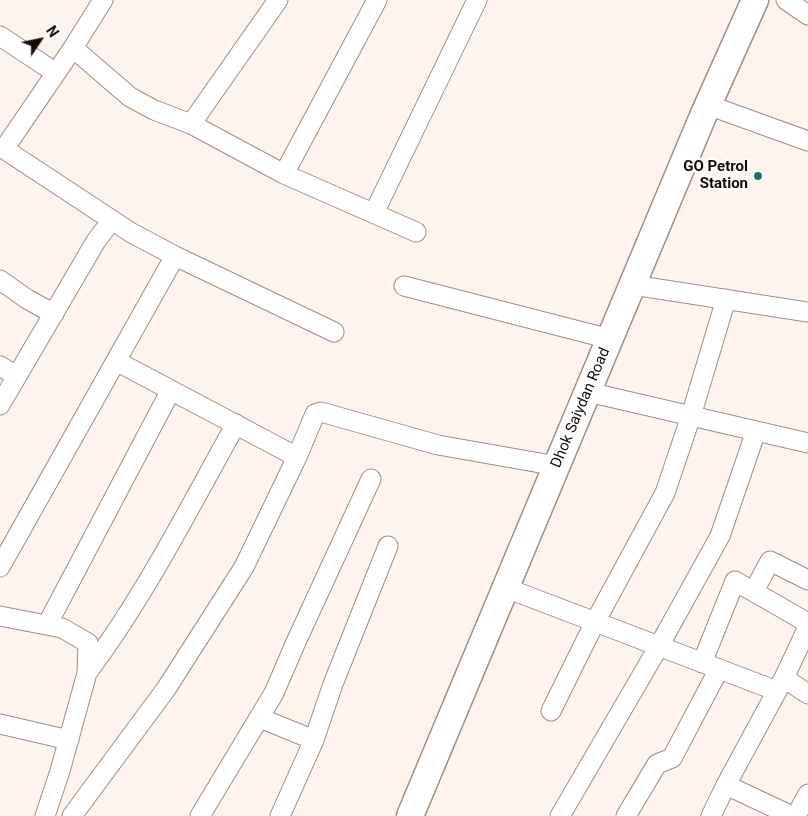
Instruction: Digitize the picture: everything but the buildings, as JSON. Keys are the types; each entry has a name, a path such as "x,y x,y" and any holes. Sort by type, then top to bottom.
{"main road":[{"name":"Dhok Saiydan Road","path":"410,816 708,105 755,0"}],"street":[{"path":"103,0 56,73 2,149 130,232 175,256 334,332"},
{"path":"191,124 278,0"},
{"path":"284,174 378,0"},
{"path":"374,213 477,0"},
{"path":"786,0 808,15"},
{"path":"0,36 56,73"},
{"path":"72,48 130,96 154,110 191,124 284,174 416,232"},
{"path":"708,105 808,141"},
{"path":"0,405 96,241 112,220"},
{"path":"0,567 175,256"},
{"path":"0,280 27,299 54,314"},
{"path":"632,285 808,312"},
{"path":"404,286 610,339"},
{"path":"552,711 595,622 665,493 691,416 726,300"},
{"path":"116,361 297,457"},
{"path":"0,366 17,376"},
{"path":"47,625 171,390"},
{"path":"588,392 808,443"},
{"path":"72,816 166,689 244,567 297,457 314,414 321,412 438,445 557,466"},
{"path":"87,673 120,627 236,424"},
{"path":"560,816 660,646 720,536 756,431"},
{"path":"200,816 274,693 371,480"},
{"path":"280,816 314,740 333,684 388,546"},
{"path":"754,591 770,561 808,580"},
{"path":"626,816 657,764 672,758 710,666 735,581 808,622"},
{"path":"506,588 710,666 780,684 808,694"},
{"path":"0,616 62,628 88,643 87,673 45,816"},
{"path":"712,816 726,785 808,627"},
{"path":"260,718 314,740"},
{"path":"0,724 68,740"},
{"path":"726,785 792,816"},
{"path":"796,816 808,794"}],"place":[{"name":"GO Petrol Station","path":"758,176"}]}
